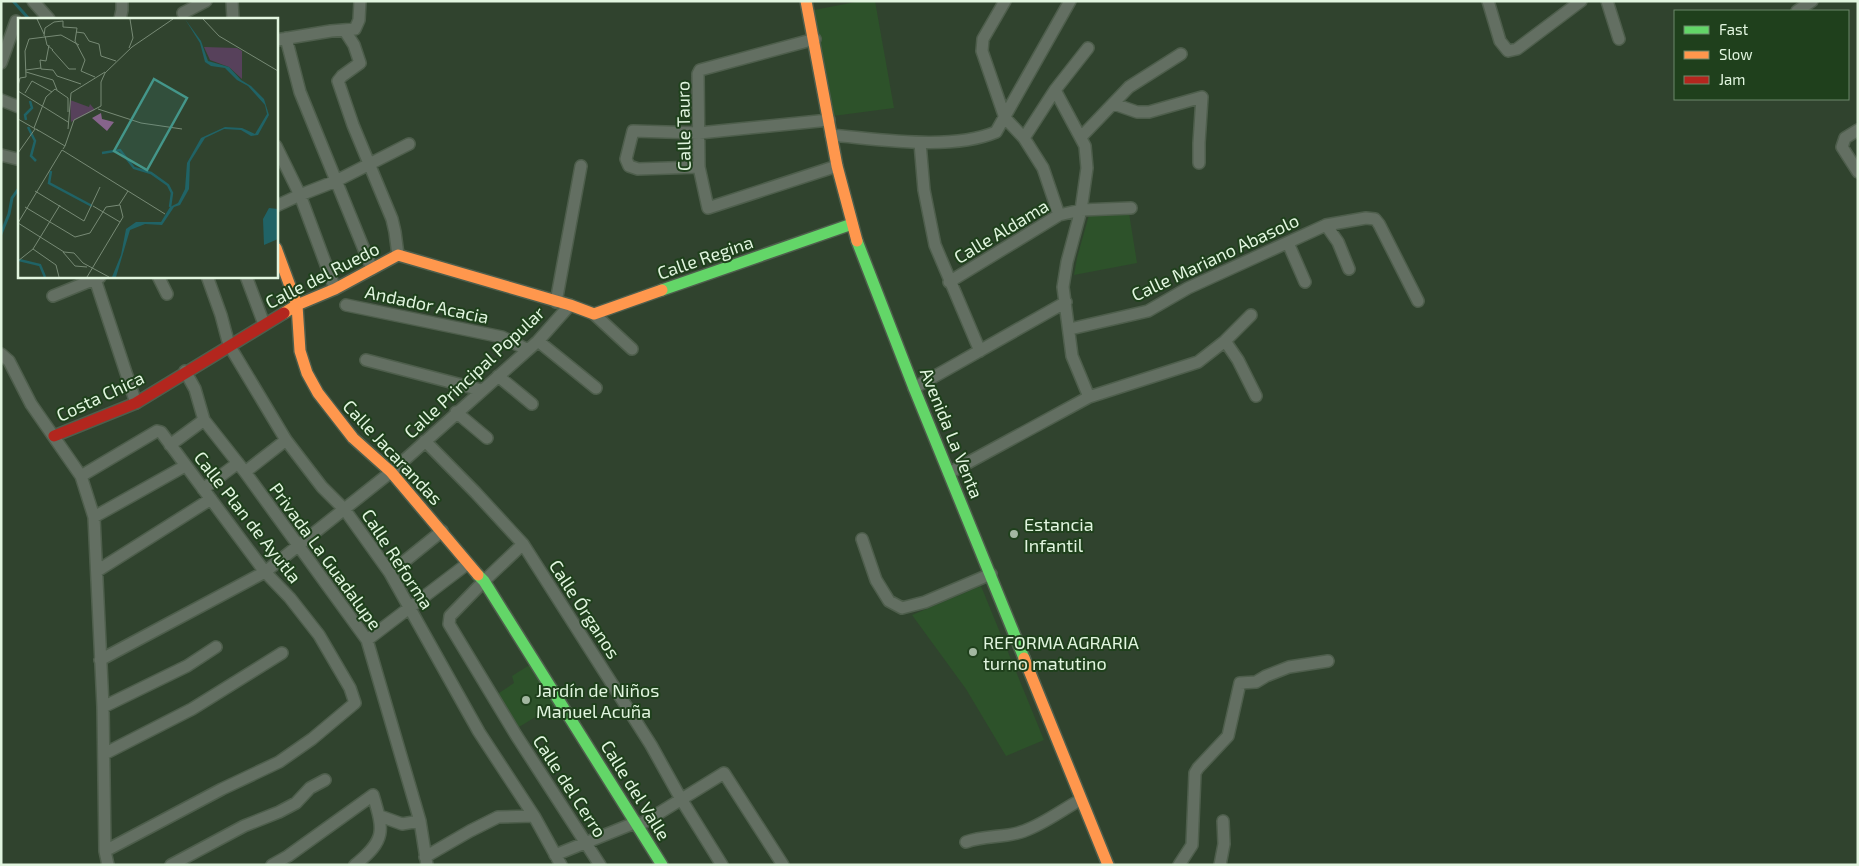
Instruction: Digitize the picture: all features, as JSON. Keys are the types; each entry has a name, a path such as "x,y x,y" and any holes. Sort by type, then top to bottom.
{"street":[{"path":"33,1 48,18"},
{"path":"120,18 122,1"},
{"path":"183,13 206,1"},
{"path":"232,1 233,18"},
{"path":"360,1 358,26 355,29 281,39 300,92 372,269"},
{"name":"Avenida La Venta","path":"806,1 837,166 852,224 914,388 1108,865"},
{"path":"1005,1 983,39 982,51 1005,118 1024,138 1043,168 1059,215"},
{"path":"831,135 920,143 981,139 996,132 1070,1"},
{"path":"1488,1 1500,41 1508,51 1516,49 1581,1"},
{"path":"1607,1 1619,39"},
{"path":"1,63 16,21"},
{"path":"345,31 354,45 360,64 342,76 338,82 368,165 392,220 398,255"},
{"name":"Calle Tauro","path":"814,39 700,70 698,74 699,167 708,208 837,166"},
{"path":"1024,138 1055,90 1088,48"},
{"path":"1082,136 1129,87 1181,54"},
{"path":"1055,90 1082,136 1088,168 1081,210 1063,287 1070,329 1072,356 1089,397"},
{"path":"1114,104 1137,112 1149,112 1202,98 1199,143 1200,163"},
{"path":"1,100 18,107"},
{"path":"699,167 638,169 629,166 626,159 634,131 698,133 829,120"},
{"path":"1858,130 1845,138 1842,146 1858,172"},
{"path":"920,143 924,190 935,245 980,351"},
{"path":"278,205 336,181 409,144"},
{"path":"278,150 300,195 336,289"},
{"path":"1,155 17,159"},
{"path":"556,302 581,166"},
{"name":"Calle Aldama","path":"950,282 1059,215 1081,210 1131,208"},
{"name":"Calle Mariano Abasolo","path":"1070,329 1148,311 1188,288 1326,225 1366,218 1375,219 1379,224 1418,301"},
{"name":"Calle Regina","path":"594,314 852,224"},
{"path":"1326,225 1338,242 1349,269"},
{"path":"1288,243 1305,282"},
{"name":"Calle Jacarandas","path":"278,253 297,305 300,351 307,373 318,393 353,438 391,472 442,531 467,564 484,581"},
{"name":"Calle del Ruedo","path":"185,371 297,305 336,289 398,255 570,305"},
{"path":"53,296 95,278"},
{"path":"97,278 136,403"},
{"path":"159,278 167,294"},
{"name":"Calle Reforma","path":"208,278 229,345 286,440 322,487 345,510 390,573 479,732 534,816 558,860"},
{"path":"247,278 264,324"},
{"path":"914,388 1066,302"},
{"name":"Andador Acacia","path":"346,305 502,338 528,350"},
{"path":"570,305 594,314 632,349"},
{"name":"Calle Principal Popular","path":"100,660 265,572 391,472 456,412 528,350 570,305"},
{"path":"949,473 1089,397 1198,362 1225,341 1251,314"},
{"path":"538,340 596,388"},
{"path":"1225,341 1238,360 1256,396"},
{"path":"1,354 6,356 32,404 81,476 94,517 103,706 105,851 108,865"},
{"path":"366,360 481,390"},
{"name":"Costa Chica","path":"54,436 136,403 185,371"},
{"name":"Privada La Guadalupe","path":"185,371 195,389 204,420 367,640 420,821 426,861"},
{"path":"498,376 532,404"},
{"path":"456,412 487,438"},
{"path":"170,445 204,420"},
{"name":"Calle Plan de Ayutla","path":"81,476 157,431 164,434 185,466 265,572 290,598 319,634 350,688 355,702 312,739 279,762 214,793 105,851"},
{"path":"203,488 241,468 286,440"},
{"name":"Calle Órganos","path":"425,441 523,544 651,745 680,799 722,865"},
{"path":"94,517 185,466"},
{"path":"97,571 211,499"},
{"path":"390,573 442,531"},
{"path":"862,539 876,580 889,601 902,608 925,602 991,574"},
{"path":"484,581 523,544"},
{"path":"367,640 467,564"},
{"name":"Calle del Cerro","path":"484,581 450,616 449,624 516,735 600,865"},
{"name":"Calle del Valle","path":"484,581 662,865"},
{"path":"103,706 187,666 216,647"},
{"path":"104,754 192,709 282,653"},
{"path":"1179,865 1192,845 1195,773 1228,736 1240,683 1256,682 1289,667 1328,661"},
{"path":"558,860 587,843 638,824 724,773 783,865"},
{"path":"170,865 244,826 296,803 310,788 325,780"},
{"path":"272,865 288,856 373,795 380,816 382,834 372,852 355,865"},
{"path":"966,842 1025,831 1080,800"},
{"path":"380,816 402,824 420,821"},
{"path":"426,861 470,831 498,817 534,816"},
{"path":"1220,865 1224,844 1223,821"}],"shaded area":[{"path":"861,1 875,1 894,108 833,116 814,10"},
{"path":"1129,213 1137,263 1074,275 1089,215"},
{"name":"REFORMA AGRARIA turno matutino","path":"981,586 1044,740 1006,756 966,689 912,615"},
{"name":"Jardín de Niños Manuel Acuña","path":"531,664 555,705 519,727 496,695 514,683 512,676"}],"waterway":[{"path":"13,1 28,18"},
{"path":"1,234 9,214 12,198 18,189"}],"traffic: fast":[{"path":"662,290 852,224"},
{"path":"857,241 914,388 1024,658"},
{"path":"478,575 484,581 662,865"}],"traffic: slow":[{"path":"806,1 837,166 857,241"},
{"path":"278,253 297,305 300,351 307,373 318,393 353,438 391,472 478,575"},
{"path":"284,313 297,305 335,289 398,255 570,305 594,314 662,290"},
{"path":"1024,658 1108,865"}],"traffic: jam":[{"path":"54,436 136,403 284,313"}],"place":[{"name":"Estancia Infantil","path":"1014,534"},
{"name":"REFORMA AGRARIA turno matutino","path":"973,652"},
{"name":"Jardín de Niños Manuel Acuña","path":"526,700"}]}
